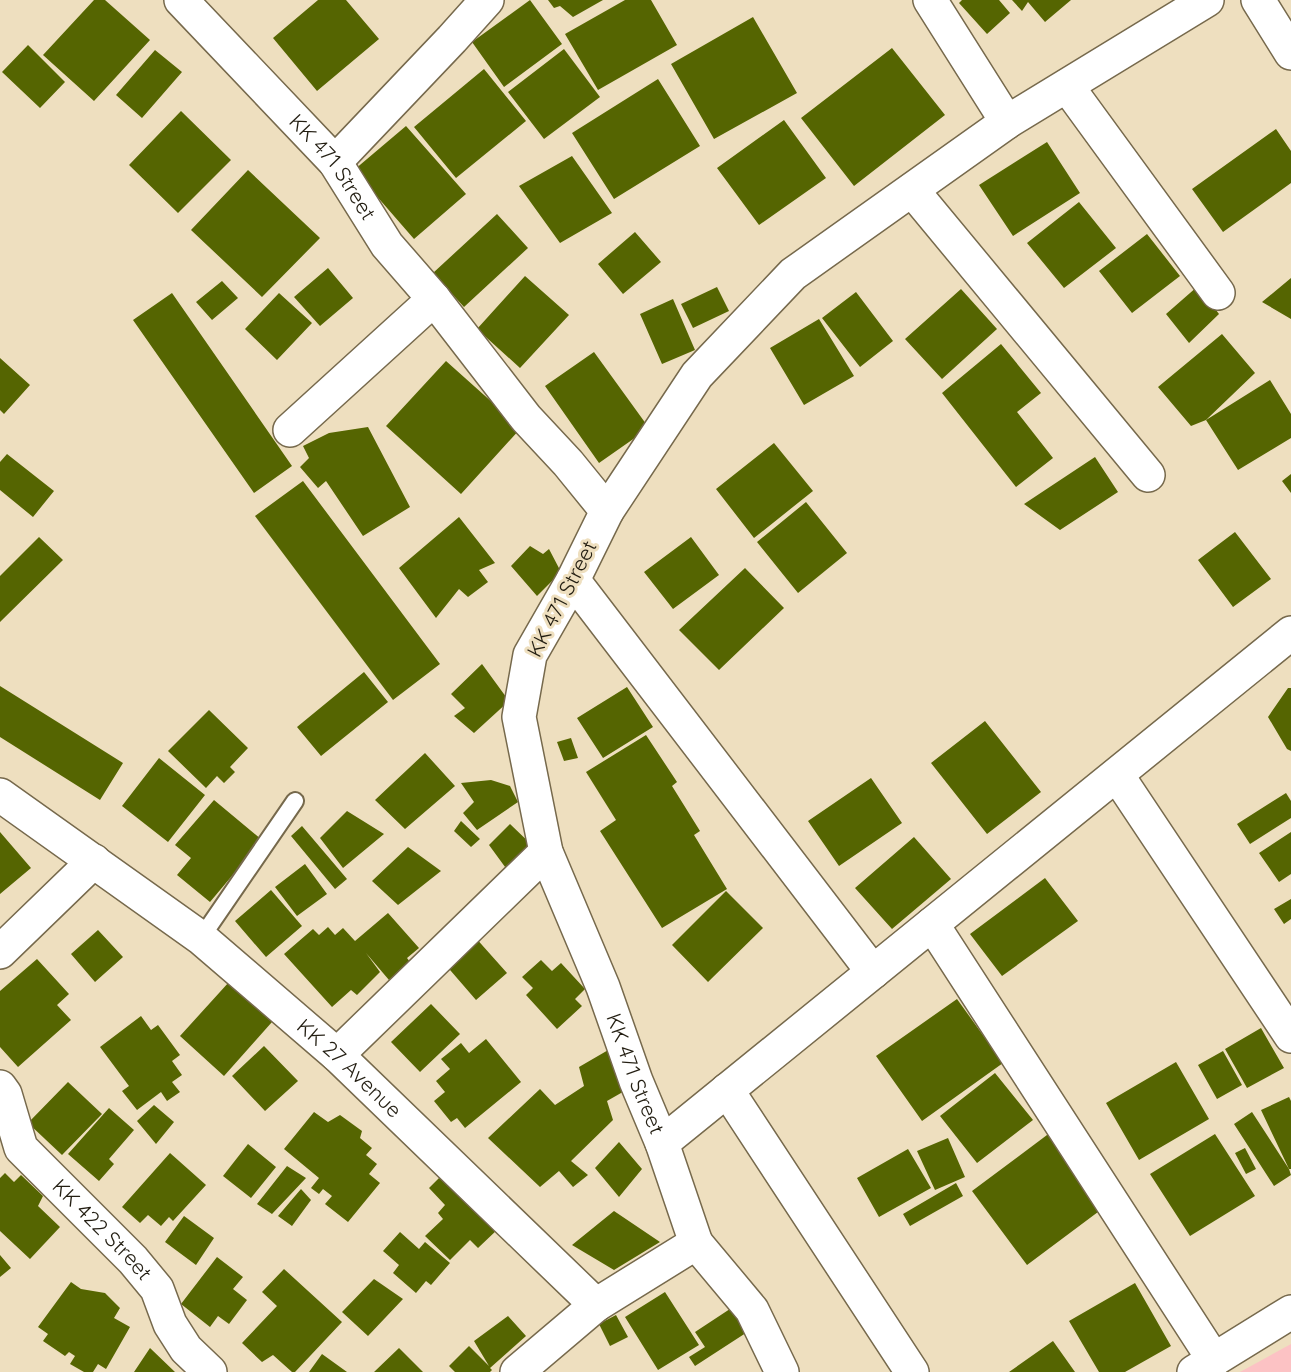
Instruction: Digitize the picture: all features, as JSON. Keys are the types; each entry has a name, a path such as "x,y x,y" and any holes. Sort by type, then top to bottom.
{"street":[{"name":"KK 471 Street","path":"181,0 334,162 387,245 434,299 526,418 568,463 607,511 573,580 530,655 519,717 546,852 603,987 636,1081 662,1143 696,1243"},
{"path":"334,162 453,39 487,0"},
{"path":"930,0 1007,122"},
{"path":"607,511 697,375 793,274 1007,122 1207,0"},
{"path":"1258,0 1291,54"},
{"path":"1067,86 1218,293"},
{"path":"912,190 1148,476"},
{"path":"290,430 434,299"},
{"path":"573,580 873,972"},
{"path":"662,1143 1291,633"},
{"path":"1117,775 1291,1036"},
{"name":"KK 27 Avenue","path":"0,795 201,938 337,1056 596,1305"},
{"path":"337,1056 546,852"},
{"path":"0,952 94,861"},
{"path":"932,924 1204,1366 1291,1312"},
{"name":"KK 422 Street","path":"0,1087 5,1094 21,1148 133,1260 157,1289 170,1324 186,1349 210,1372"},
{"path":"727,1090 912,1372"},
{"path":"522,1370 596,1305 696,1243 752,1310 782,1372"}],"lane":[{"path":"201,938 295,801"}],"shaded area":[{"path":"1291,1344 1291,1372 1240,1372"}],"building":[{"path":"94,0 105,0 150,40 94,101 43,55"},
{"path":"318,0 346,0 379,39 317,91 273,38"},
{"path":"530,0 562,44 504,87 472,42"},
{"path":"548,0 603,0 573,17 560,6 554,8"},
{"path":"625,0 651,0 677,45 598,90 565,34"},
{"path":"962,0 999,0 1010,13 987,34 959,3"},
{"path":"1012,0 1071,0 1045,22 1028,2 1022,11"},
{"path":"753,17 797,93 714,139 671,64"},
{"path":"28,45 65,82 40,108 2,72"},
{"path":"892,48 945,115 854,186 801,118"},
{"path":"564,49 600,97 544,139 508,92"},
{"path":"155,50 182,72 142,118 116,95"},
{"path":"484,69 526,121 456,178 414,127"},
{"path":"658,79 700,146 614,199 572,133"},
{"path":"181,111 231,160 178,213 129,165"},
{"path":"784,120 826,178 759,225 717,168"},
{"path":"406,126 466,194 414,239 354,170"},
{"path":"1276,129 1291,151 1291,183 1223,232 1192,189"},
{"path":"1047,142 1080,193 1013,236 979,185"},
{"path":"572,156 612,213 560,243 519,186"},
{"path":"248,170 320,238 262,297 191,230"},
{"path":"1079,202 1116,248 1064,288 1027,243"},
{"path":"497,214 528,248 464,307 433,273"},
{"path":"635,232 661,262 623,294 598,264"},
{"path":"1147,234 1180,276 1132,313 1099,271"},
{"path":"328,268 353,298 320,326 294,297"},
{"path":"525,276 569,315 520,368 477,329"},
{"path":"1291,278 1291,319 1262,302"},
{"path":"222,281 238,298 212,320 196,302"},
{"path":"1198,286 1219,314 1189,343 1166,314"},
{"path":"717,287 729,311 693,328 681,304"},
{"path":"961,289 997,329 942,379 905,339"},
{"path":"856,292 893,341 860,367 822,318"},
{"path":"172,293 292,466 254,493 133,320"},
{"path":"279,293 312,323 277,360 245,329"},
{"path":"673,299 695,350 662,364 640,314"},
{"path":"819,319 854,376 804,405 770,348"},
{"path":"1222,334 1255,373 1206,420 1191,426 1158,387"},
{"path":"1001,344 1041,393 1017,412 1053,458 1016,487 942,393"},
{"path":"594,352 649,428 599,463 545,386"},
{"path":"0,358 30,385 4,414 0,410"},
{"path":"446,361 521,428 461,494 386,426"},
{"path":"1270,380 1291,414 1291,438 1238,470 1206,420"},
{"path":"368,427 410,507 363,536 326,481 318,488 300,467 309,458 303,446 329,433"},
{"path":"774,443 813,491 754,538 716,489"},
{"path":"7,454 54,491 33,517 0,490 0,462"},
{"path":"1095,457 1118,492 1060,530 1024,504"},
{"path":"1291,474 1291,493 1282,481"},
{"path":"303,481 440,664 393,700 255,516"},
{"path":"806,502 847,553 798,593 757,542"},
{"path":"459,517 495,563 479,570 488,582 468,597 459,589 436,618 399,568"},
{"path":"1235,532 1271,579 1233,607 1198,560"},
{"path":"39,537 63,560 0,622 0,576"},
{"path":"691,537 719,575 673,609 644,572"},
{"path":"530,546 543,554 549,549 561,572 537,596 511,566"},
{"path":"745,568 784,608 719,670 679,630"},
{"path":"482,664 509,701 474,733 454,716 465,708 451,694"},
{"path":"364,672 388,702 321,756 297,727"},
{"path":"0,686 123,763 100,800 0,737"},
{"path":"627,687 653,727 603,758 577,718"},
{"path":"1288,688 1291,688 1291,751 1287,749 1268,717"},
{"path":"209,710 248,748 230,767 235,772 224,783 217,776 206,788 168,751"},
{"path":"985,721 1041,792 987,834 931,763"},
{"path":"646,735 677,782 672,786 700,831 694,835 727,889 662,928 600,831 616,820 586,772"},
{"path":"571,738 578,758 564,761 557,742"},
{"path":"425,753 455,786 405,829 375,800"},
{"path":"159,758 205,795 168,842 122,806"},
{"path":"871,778 902,823 839,866 808,821"},
{"path":"491,780 510,786 518,802 477,830 463,813 474,802 461,783"},
{"path":"1286,793 1291,801 1291,818 1250,844 1237,824"},
{"path":"214,800 262,840 210,902 177,875 191,858 175,845"},
{"path":"347,811 384,834 343,868 320,838"},
{"path":"461,821 480,839 471,847 454,831"},
{"path":"510,824 535,848 508,871 489,845"},
{"path":"302,826 347,879 335,889 291,836"},
{"path":"0,832 31,868 0,894"},
{"path":"1291,832 1291,874 1279,882 1259,853"},
{"path":"914,837 951,879 892,929 855,888"},
{"path":"408,847 441,871 398,905 372,881"},
{"path":"305,864 327,894 297,916 275,887"},
{"path":"1045,878 1078,921 1002,976 970,934"},
{"path":"271,890 302,926 266,957 235,921"},
{"path":"726,891 763,928 708,982 672,945"},
{"path":"1291,899 1291,919 1284,924 1274,909"},
{"path":"388,913 419,948 407,958 410,962 389,980 366,953 380,972 357,995 351,990 332,1007 284,954 313,929 319,935 328,927 335,935 343,928 355,941"},
{"path":"98,930 123,957 95,982 71,954"},
{"path":"474,936 507,973 476,1000 444,963"},
{"path":"37,959 69,994 57,1005 71,1020 18,1067 0,1047 0,991"},
{"path":"541,960 552,971 561,963 585,989 575,999 582,1006 557,1029 526,995 533,988 522,977"},
{"path":"229,982 272,1022 224,1076 180,1036"},
{"path":"957,999 1003,1063 922,1121 876,1056"},
{"path":"431,1004 460,1034 420,1072 391,1042"},
{"path":"141,1016 151,1030 158,1025 180,1055 172,1061 182,1075 172,1082 180,1092 167,1101 161,1092 137,1110 122,1091 129,1086 100,1047"},
{"path":"1261,1028 1284,1068 1247,1088 1225,1049"},
{"path":"486,1039 521,1082 465,1128 457,1118 451,1122 434,1101 445,1092 436,1081 450,1069 441,1059 461,1043 469,1053"},
{"path":"264,1046 298,1081 265,1111 232,1076"},
{"path":"610,1049 635,1085 607,1101 613,1120 571,1161 588,1175 573,1187 559,1171 540,1187 488,1138 540,1089 555,1105 584,1086 579,1067"},
{"path":"1223,1051 1242,1085 1217,1099 1198,1065"},
{"path":"1176,1062 1209,1119 1139,1160 1106,1103"},
{"path":"995,1073 1033,1120 977,1163 940,1116"},
{"path":"68,1082 102,1114 62,1155 28,1123"},
{"path":"1289,1097 1291,1101 1291,1169 1261,1110"},
{"path":"154,1105 174,1122 156,1144 137,1121"},
{"path":"109,1108 134,1130 109,1159 114,1164 99,1181 68,1154"},
{"path":"314,1112 328,1122 340,1115 362,1131 360,1138 372,1148 366,1155 377,1164 369,1174 380,1183 348,1222 325,1204 332,1196 323,1189 319,1194 311,1188 319,1178 284,1149"},
{"path":"1252,1112 1291,1175 1274,1186 1234,1124"},
{"path":"1051,1132 1106,1206 1027,1265 972,1191"},
{"path":"1215,1134 1255,1196 1190,1236 1150,1174"},
{"path":"948,1138 965,1177 935,1190 917,1151"},
{"path":"619,1142 642,1169 619,1197 595,1168"},
{"path":"248,1144 276,1167 251,1198 223,1176"},
{"path":"1245,1148 1256,1169 1246,1174 1235,1153"},
{"path":"908,1149 931,1188 879,1217 857,1178"},
{"path":"170,1153 206,1185 173,1221 169,1217 161,1226 148,1215 140,1223 122,1207"},
{"path":"287,1166 306,1178 272,1214 257,1204"},
{"path":"5,1173 14,1182 21,1175 43,1196 38,1206 60,1227 30,1259 0,1231 0,1178"},
{"path":"444,1173 498,1229 478,1248 470,1240 450,1260 425,1236 443,1219 438,1213 445,1205 429,1188"},
{"path":"956,1183 963,1196 910,1226 903,1214"},
{"path":"301,1189 311,1200 292,1226 278,1216"},
{"path":"614,1211 660,1242 614,1270 572,1245"},
{"path":"184,1216 214,1238 196,1265 165,1242"},
{"path":"400,1232 419,1249 425,1242 450,1263 431,1285 426,1281 416,1293 393,1273 399,1265 383,1251"},
{"path":"0,1255 11,1268 0,1277"},
{"path":"217,1257 243,1277 233,1289 247,1300 229,1324 218,1316 210,1327 181,1304"},
{"path":"284,1269 342,1322 295,1372 292,1372 273,1355 262,1362 242,1343 277,1306 262,1292"},
{"path":"374,1279 403,1299 368,1336 342,1312"},
{"path":"71,1282 81,1289 105,1293 120,1308 114,1318 130,1327 106,1369 98,1364 93,1372 84,1372 70,1364 75,1356 69,1352 65,1356 43,1341 48,1334 38,1327"},
{"path":"1135,1283 1171,1346 1125,1372 1099,1372 1069,1321"},
{"path":"665,1292 699,1345 658,1370 625,1317"},
{"path":"736,1305 752,1329 695,1366 689,1357 705,1347 695,1332"},
{"path":"616,1315 628,1337 610,1346 599,1324"},
{"path":"508,1316 526,1336 490,1368 492,1370 490,1372 455,1372 449,1366 469,1346 489,1366 474,1341"},
{"path":"1053,1341 1075,1372 1009,1372"},
{"path":"150,1348 175,1372 134,1372"},
{"path":"399,1348 423,1372 374,1372"},
{"path":"322,1354 347,1372 309,1372"}]}
